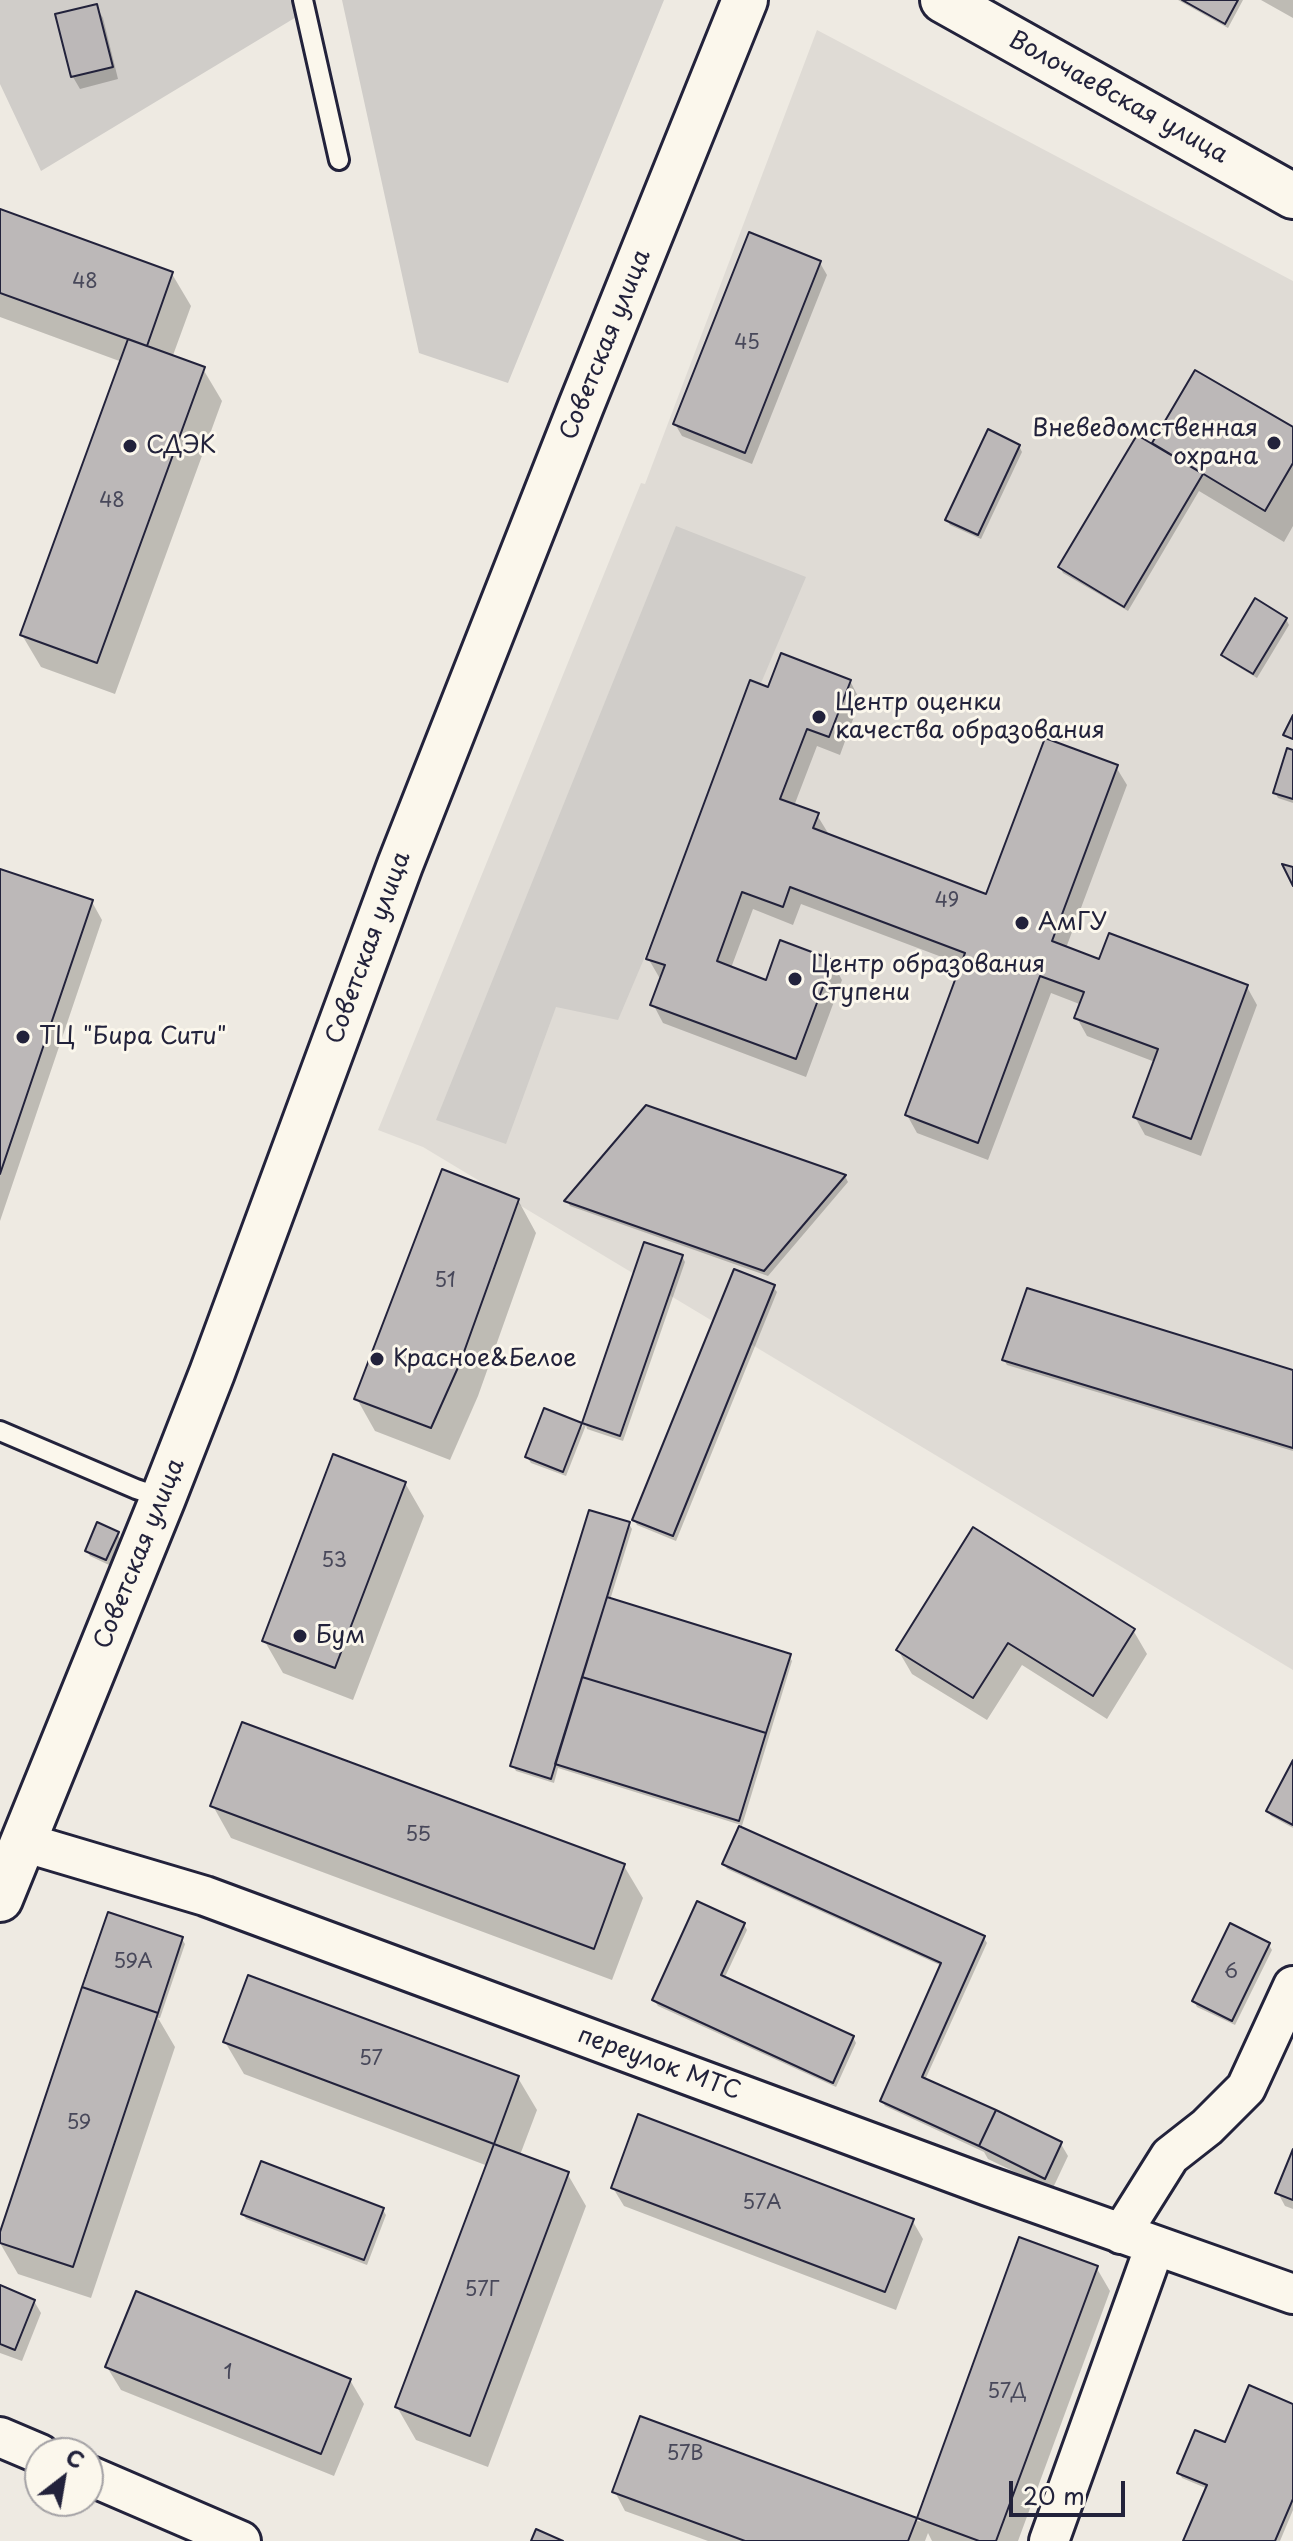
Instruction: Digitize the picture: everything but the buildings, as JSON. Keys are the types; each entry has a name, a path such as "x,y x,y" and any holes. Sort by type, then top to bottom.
{"main road":[{"name":"Советская улица","path":"0,1899 12,1843 163,1498 400,865 745,0"},
{"name":"Волочаевская улица","path":"943,0 1293,196"}],"street":[{"name":"переулок МТС","path":"12,1843 205,1896 1138,2240 1293,2294"},
{"path":"1049,2541 1138,2240 1170,2156 1207,2127 1246,2088 1293,1986"},
{"path":"0,2437 24,2447"},
{"path":"104,2482 241,2541"}],"lane":[{"path":"303,0 339,160"},
{"path":"0,1431 163,1498"}],"shaded area":[{"path":"0,0 294,0 298,16 41,171 0,84"},
{"path":"342,0 664,0 508,383 419,353"},
{"path":"817,30 1293,281 1293,1670 423,1147 378,1130 641,483 645,484"},
{"path":"676,526 806,577 618,1020 556,1007 506,1144 436,1120"}],"place":[{"name":"Вневедомственная охрана","path":"1274,443"},
{"name":"СДЭК","path":"130,446"},
{"name":"Центр оценки качества образования","path":"819,717"},
{"name":"АмГУ","path":"1022,923"},
{"name":"Центр образования Ступени","path":"795,979"},
{"name":"ТЦ \"Бира Сити\"","path":"23,1037"},
{"name":"Красное&Белое","path":"377,1359"},
{"name":"Бум","path":"300,1636"}]}
